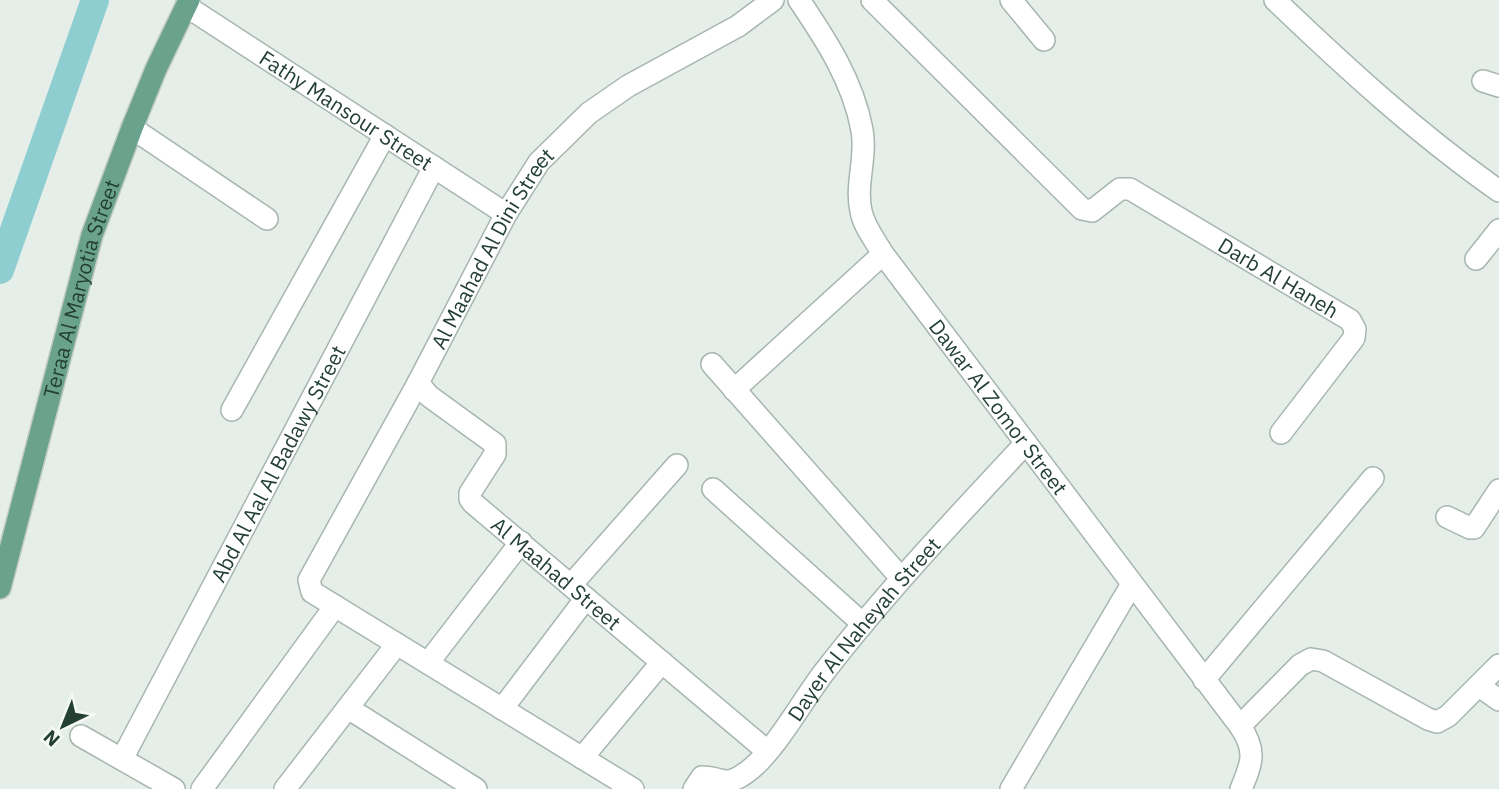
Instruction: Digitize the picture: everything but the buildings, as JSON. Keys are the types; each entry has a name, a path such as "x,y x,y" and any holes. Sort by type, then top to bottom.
{"main road":[{"name":"Teraa Al Maryotia Street","path":"0,588 92,235 156,69 187,3"}],"street":[{"name":"Al Maahad Al Dini Street","path":"335,607 312,592 309,586 311,574 418,383 506,214 540,162 589,113 628,86 738,26 773,0"},
{"name":"Dawar Al Zomor Street","path":"799,0 826,41 853,97 862,131 860,210 866,227 883,254 1240,726 1252,749 1252,762 1241,789"},
{"name":"Darb Al Haneh","path":"872,0 1082,209 1096,209 1120,190 1130,189 1350,320 1355,329 1354,338 1281,433"},
{"path":"1011,0 1044,40"},
{"path":"1275,0 1367,87 1445,152 1499,191"},
{"name":"Fathy Mansour Street","path":"187,3 506,214"},
{"path":"132,128 267,219"},
{"path":"232,410 385,135"},
{"name":"Abd Al Aal Al Badawy Street","path":"122,759 434,167"},
{"path":"1476,259 1499,230"},
{"path":"734,390 883,254"},
{"path":"712,364 901,578"},
{"name":"Al Maahad Street","path":"418,383 429,396 495,444 495,454 469,496 473,503 767,751"},
{"name":"Dayer Al Naheyah Street","path":"694,789 704,777 728,786 748,771 767,751 825,671 901,578 1026,443"},
{"path":"502,709 578,591 677,465"},
{"path":"1204,680 1373,478"},
{"path":"713,489 863,625"},
{"path":"1447,517 1474,528 1499,490"},
{"path":"428,663 520,542"},
{"path":"1011,789 1132,584"},
{"path":"202,789 335,607 633,789"},
{"path":"285,789 397,644"},
{"path":"1240,726 1300,665 1311,659 1323,661 1437,722 1445,719 1499,665"},
{"path":"582,758 662,662"},
{"path":"1479,686 1499,700"},
{"path":"348,708 476,789"},
{"path":"81,736 174,789"}],"waterway":[{"path":"0,270 95,0"}]}
